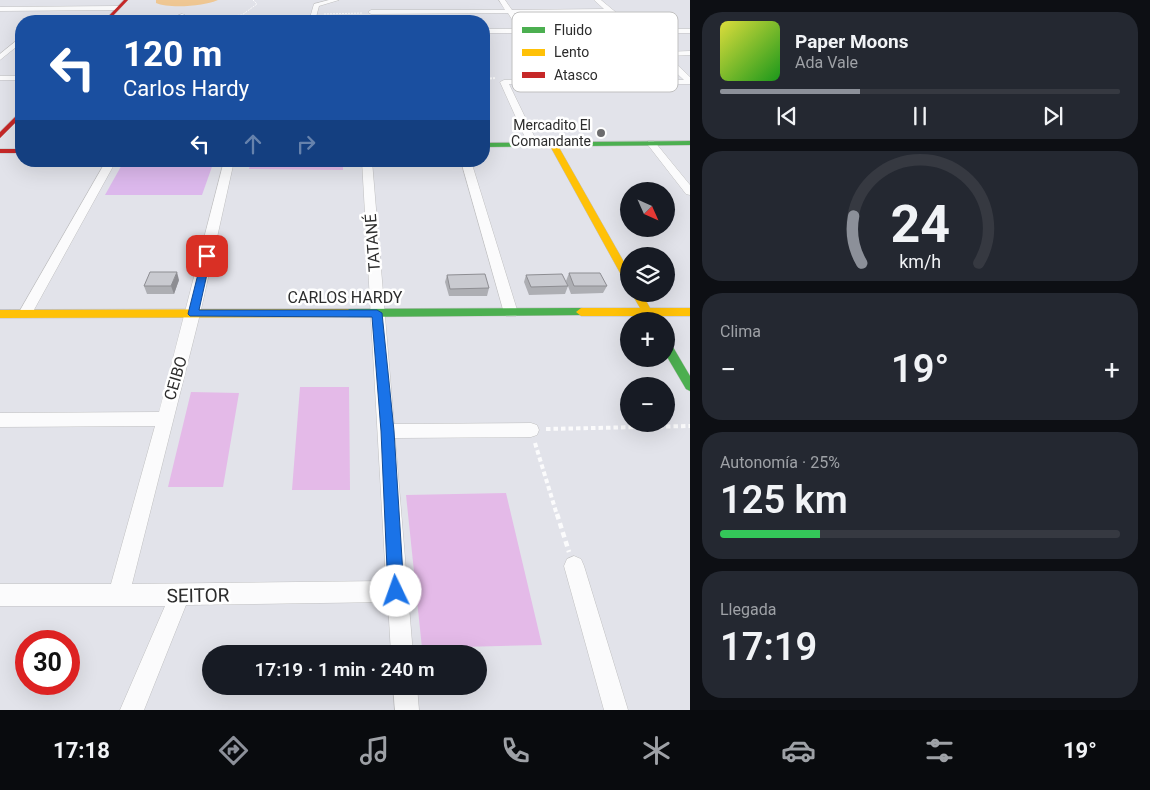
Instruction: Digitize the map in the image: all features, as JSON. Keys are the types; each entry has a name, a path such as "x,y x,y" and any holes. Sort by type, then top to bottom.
{"street":[{"path":"314,3 336,0"},
{"path":"502,0 512,15"},
{"path":"597,0 610,11"},
{"path":"0,9 122,4"},
{"path":"112,15 122,4"},
{"path":"48,15 56,8"},
{"path":"411,8 413,15"},
{"path":"370,12 411,8 509,11 610,11"},
{"path":"490,31 512,31"},
{"path":"0,58 15,44"},
{"path":"678,69 690,81"},
{"path":"0,78 15,78"},
{"path":"512,82 504,82 533,144"},
{"path":"0,136 15,120"},
{"path":"490,151 654,147 690,143"},
{"path":"490,145 533,144 554,148 620,264"},
{"path":"0,146 15,146"},
{"path":"654,147 690,151"},
{"path":"654,147 690,192"},
{"path":"0,151 15,151"},
{"path":"25,314 108,167"},
{"name":"CEIBO","path":"119,595 193,314 228,167"},
{"name":"TATANÉ","path":"367,167 377,313 388,431 396,591 401,645"},
{"path":"468,167 511,313"},
{"name":"CARLOS HARDY","path":"675,314 690,312"},
{"name":"CARLOS HARDY","path":"0,314 511,313 620,316"},
{"path":"675,360 690,386"},
{"path":"0,420 164,419"},
{"path":"388,431 531,430"},
{"path":"574,566 616,710"},
{"name":"SEITOR","path":"0,595 180,595 396,591"},
{"path":"132,710 180,595"},
{"path":"406,695 407,710"}],"path":[{"path":"242,15 257,4 253,0"},
{"path":"342,15 370,12"},
{"path":"574,566 531,430 690,426"}],"shaded area":[{"path":"156,0 218,0 205,4 169,6 156,3"},
{"path":"121,167 212,167 202,195 105,195"},
{"path":"250,167 343,167 343,170 249,169"},
{"path":"300,387 349,387 350,490 292,490"},
{"path":"191,392 239,393 223,487 168,487"},
{"path":"506,493 542,645 422,645 406,495"}],"building":[{"path":"150,272 177,272 171,286 144,286"},
{"path":"569,273 600,273 607,286 574,286"},
{"path":"485,274 489,288 450,289 447,275"},
{"path":"562,274 568,286 531,287 526,275"}],"traffic: fast":[{"path":"490,145 690,143"},
{"path":"348,313 581,312"},
{"path":"675,360 690,386"}],"traffic: slow":[{"path":"553,144 620,264"},
{"path":"641,302 647,312"},
{"path":"581,312 690,312"},
{"path":"0,314 348,313"}],"traffic: jam":[{"path":"112,15 126,0"},
{"path":"0,136 15,120"},
{"path":"0,151 15,151"}],"place":[{"name":"Mercadito El Comandante","path":"601,133"}],"route":[{"path":"207,256 193,314 377,313 388,431 396,591"}]}
